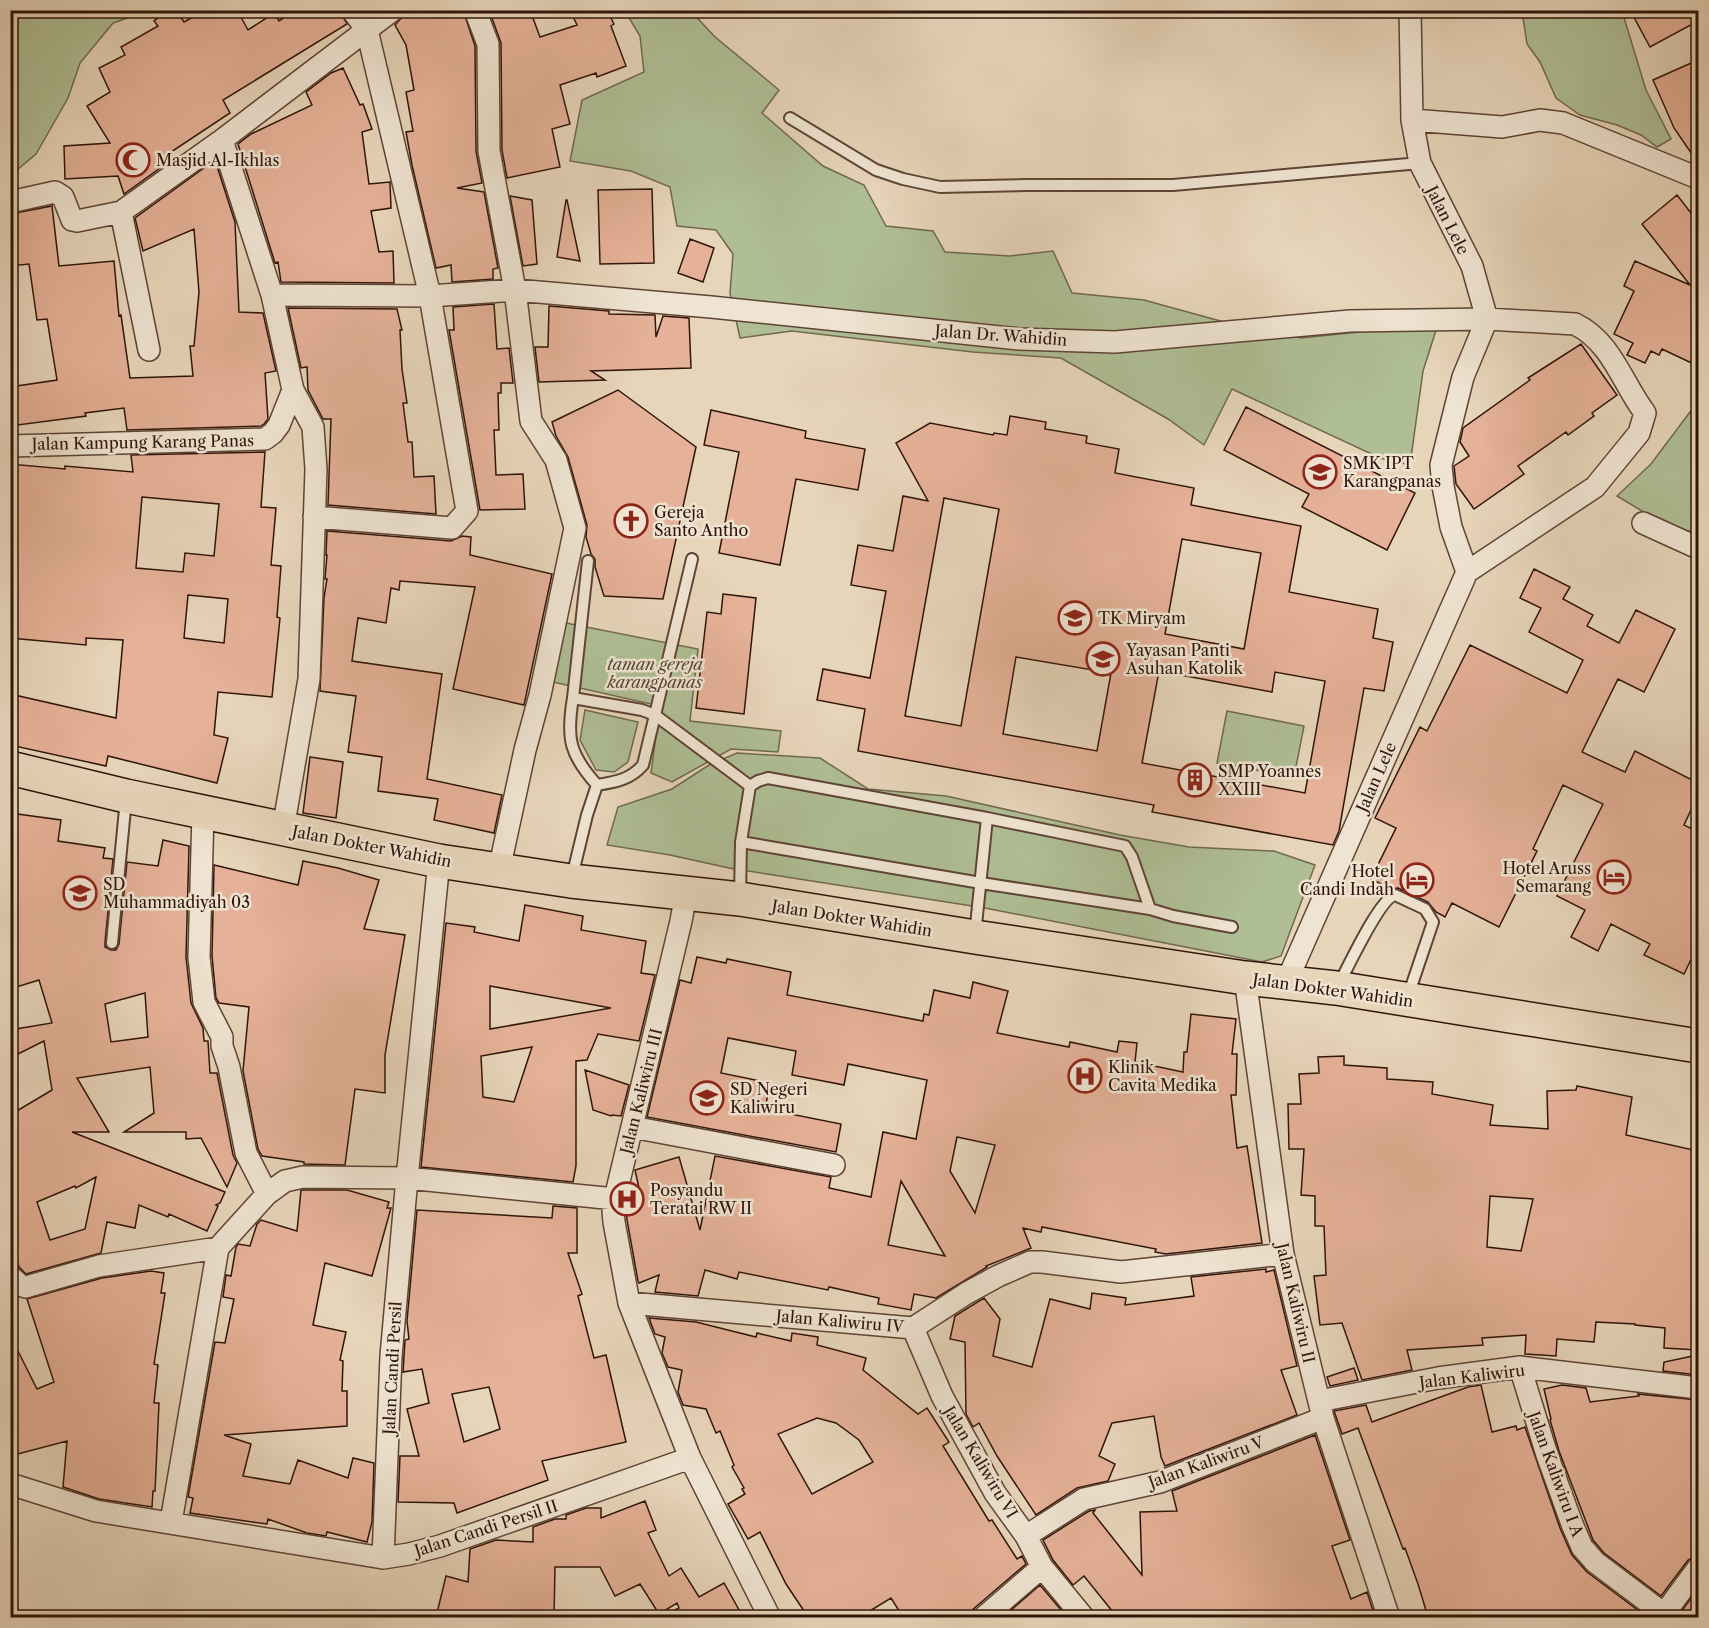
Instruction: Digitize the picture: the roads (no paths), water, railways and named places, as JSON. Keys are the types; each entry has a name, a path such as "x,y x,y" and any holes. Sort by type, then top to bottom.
{"highway":[{"name":"Jalan Dokter Wahidin","path":"10,768 203,813 439,861 571,881 740,899 1245,978 1336,988 1698,1046"}],"street":[{"path":"314,517 452,528 467,511 430,296 367,30 352,10"},
{"path":"10,202 55,192 63,197 72,220 121,212 222,140 393,10"},
{"path":"475,10 488,44 489,151 515,290 531,421 556,460 575,528 540,695 525,750 499,870"},
{"name":"Jalan Lele","path":"1410,10 1412,120 1420,163 1472,266 1487,319"},
{"path":"1412,120 1502,127 1549,119 1698,178"},
{"path":"222,140 272,295 293,390 313,427 316,469 309,679 283,829"},
{"path":"121,212 149,350"},
{"path":"272,295 430,296 515,290"},
{"name":"Jalan Dr. Wahidin","path":"515,290 1029,339 1115,342 1350,321 1487,319"},
{"path":"1487,319 1575,324 1598,340 1629,386 1637,404 1645,413 1639,433 1595,487 1467,572 1451,527 1441,465 1463,377 1487,319"},
{"name":"Jalan Kampung Karang Panas","path":"10,446 265,439 279,425 293,390"},
{"path":"1643,523 1698,548"},
{"name":"Jalan Lele","path":"1286,983 1467,572"},
{"path":"203,813 199,957 204,1002 222,1037 222,1046 229,1067 246,1153 267,1194"},
{"name":"Jalan Candi Persil","path":"383,1558 391,1356 439,861"},
{"name":"Jalan Kaliwiru III","path":"686,894 615,1199 615,1222 629,1303 690,1458 770,1617"},
{"name":"Jalan Kaliwiru II","path":"1245,978 1283,1254 1321,1410 1389,1617"},
{"path":"632,1127 834,1165"},
{"path":"171,1522 218,1248 267,1194 285,1181 303,1177 407,1178 615,1199"},
{"path":"10,1276 26,1287 99,1266 218,1248"},
{"name":"Jalan Kaliwiru IV","path":"629,1303 914,1328 967,1293 1030,1262 1121,1272 1283,1254"},
{"name":"Jalan Kaliwiru VI","path":"914,1328 942,1396 995,1493 1026,1536 1042,1567 1084,1617"},
{"name":"Jalan Kaliwiru","path":"1321,1410 1438,1378 1520,1367 1698,1388"},
{"name":"Jalan Kaliwiru I A","path":"1520,1367 1546,1455 1582,1547 1595,1562 1663,1616"},
{"name":"Jalan Kaliwiru V","path":"1026,1536 1084,1499 1160,1482 1321,1410"},
{"name":"Jalan Candi Persil II","path":"10,1485 96,1511 383,1558 409,1554 440,1545 690,1458"},
{"path":"983,1617 1042,1567"},
{"path":"1663,1616 1698,1568"}],"lane":[{"path":"790,118 876,170 940,187 1173,185 1420,163"},
{"path":"597,785 624,780 638,772 643,765 692,559"},
{"path":"588,561 573,698 571,739 574,753 581,766 597,785"},
{"path":"573,698 642,710 655,715 750,786"},
{"path":"740,899 741,842 750,786 768,778 1125,846 1132,857 1150,909"},
{"path":"571,881 587,815 597,785"},
{"path":"112,943 126,796"},
{"path":"975,937 987,818"},
{"path":"741,842 1150,909 1173,916 1232,927"},
{"path":"1336,988 1376,915 1388,897 1395,895 1425,909 1433,922 1407,1000"}],"place":[{"name":"Masjid Al-Ikhlas","path":"133,160"},
{"name":"SMK IPT Karangpanas","path":"1320,472"},
{"name":"Gereja Santo Antho","path":"631,521"},
{"name":"TK Miryam","path":"1075,618"},
{"name":"Yayasan Panti Asuhan Katolik","path":"1103,659"},
{"name":"SMP Yoannes XXIII","path":"1195,780"},
{"name":"Hotel Aruss Semarang","path":"1614,877"},
{"name":"Hotel Candi Indah","path":"1417,880"},
{"name":"SD Muhammadiyah 03","path":"80,893"},
{"name":"Klinik Cavita Medika","path":"1085,1076"},
{"name":"SD Negeri Kaliwiru","path":"707,1098"},
{"name":"Posyandu Teratai RW II","path":"627,1199"}],"park label":[{"name":"taman gereja karangpanas","path":"655,673"}]}
